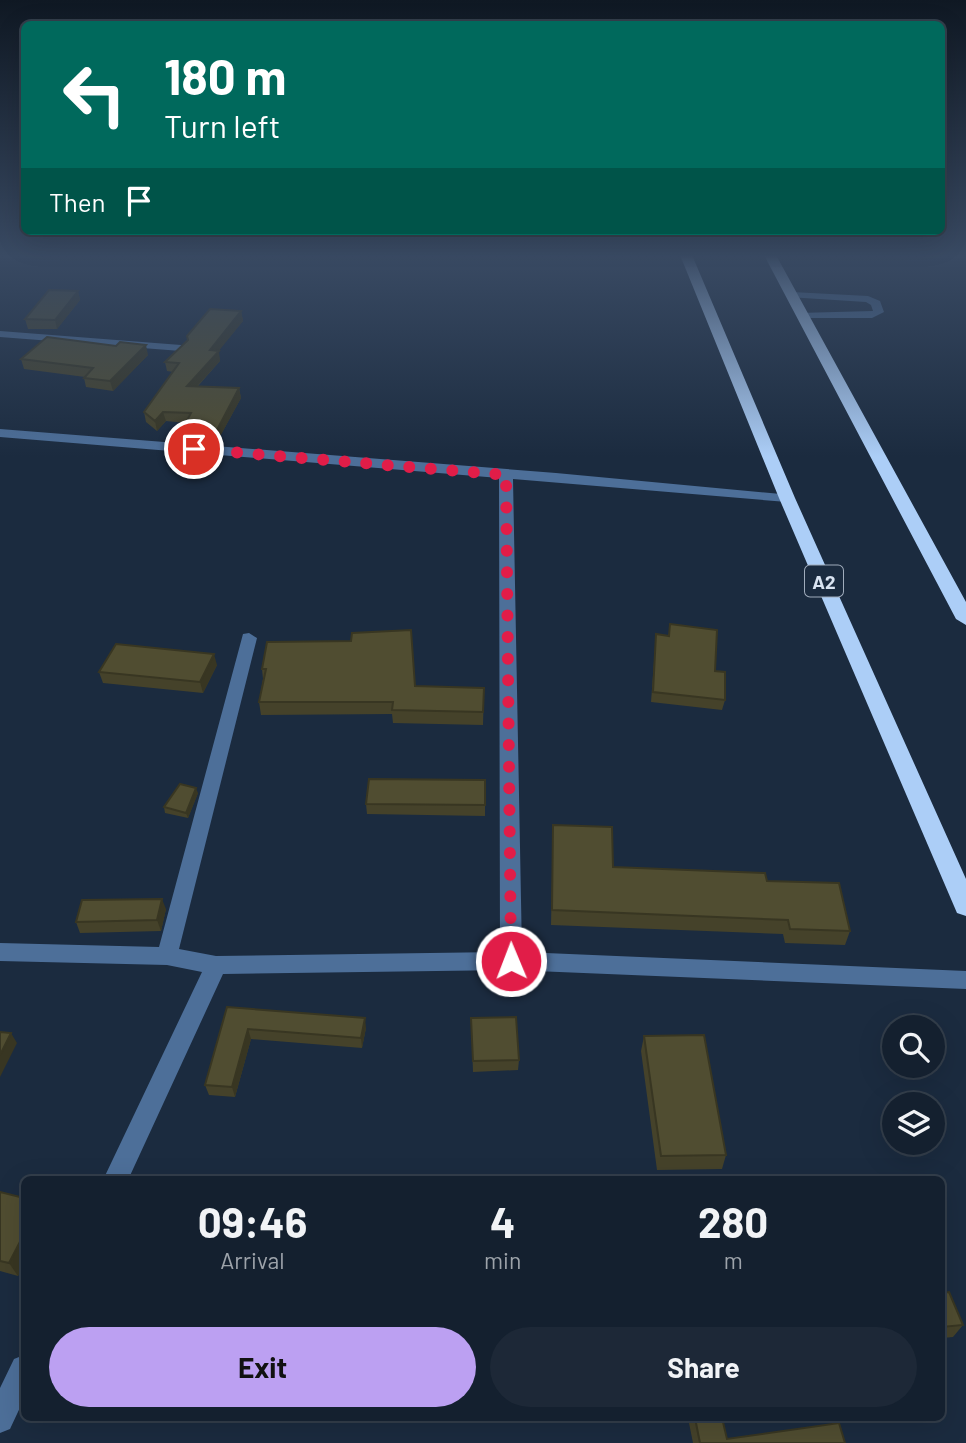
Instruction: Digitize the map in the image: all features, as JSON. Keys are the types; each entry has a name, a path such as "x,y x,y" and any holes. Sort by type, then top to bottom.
{"highway":[{"name":"A2","path":"715,322 787,498 966,906"},
{"path":"806,322 966,619"}],"street":[{"path":"0,334 181,348"},
{"path":"0,433 787,498"},
{"path":"506,475 511,961"},
{"path":"167,956 249,638"},
{"path":"0,952 167,956 216,965 511,961 966,980"},
{"path":"117,1176 216,965"},
{"path":"0,1419 21,1375"}],"building":[{"path":"199,322 232,322 210,350 219,351 187,386 239,388 217,430 183,428 191,413 163,412 155,421 144,412 179,363 165,362 188,340 187,336"},
{"path":"47,337 116,346 120,342 146,345 110,381 84,378 93,368 21,359"},
{"path":"670,624 717,630 715,671 725,672 725,700 653,692 656,634 669,636"},
{"path":"411,630 415,686 484,688 483,712 392,710 393,702 259,702 266,669 262,669 267,642 351,641 352,633"},
{"path":"116,644 214,654 200,682 99,672"},
{"path":"369,779 485,780 485,805 366,804"},
{"path":"180,784 196,788 186,813 164,807"},
{"path":"553,825 612,827 613,867 765,873 767,881 839,883 850,931 790,929 788,920 552,910"},
{"path":"162,899 157,920 76,922 82,900"},
{"path":"227,1007 365,1018 361,1038 248,1029 232,1087 205,1085"},
{"path":"516,1017 519,1060 473,1061 471,1018"},
{"path":"0,1032 11,1033 0,1055"},
{"path":"704,1035 726,1155 661,1156 644,1036"},
{"path":"0,1192 21,1197 21,1240 9,1263 0,1261"},
{"path":"949,1292 963,1325 945,1327 945,1293"},
{"path":"696,1421 723,1421 727,1439 839,1423 845,1443 700,1443"}],"route":[{"path":"194,449 506,475 511,961"}]}
